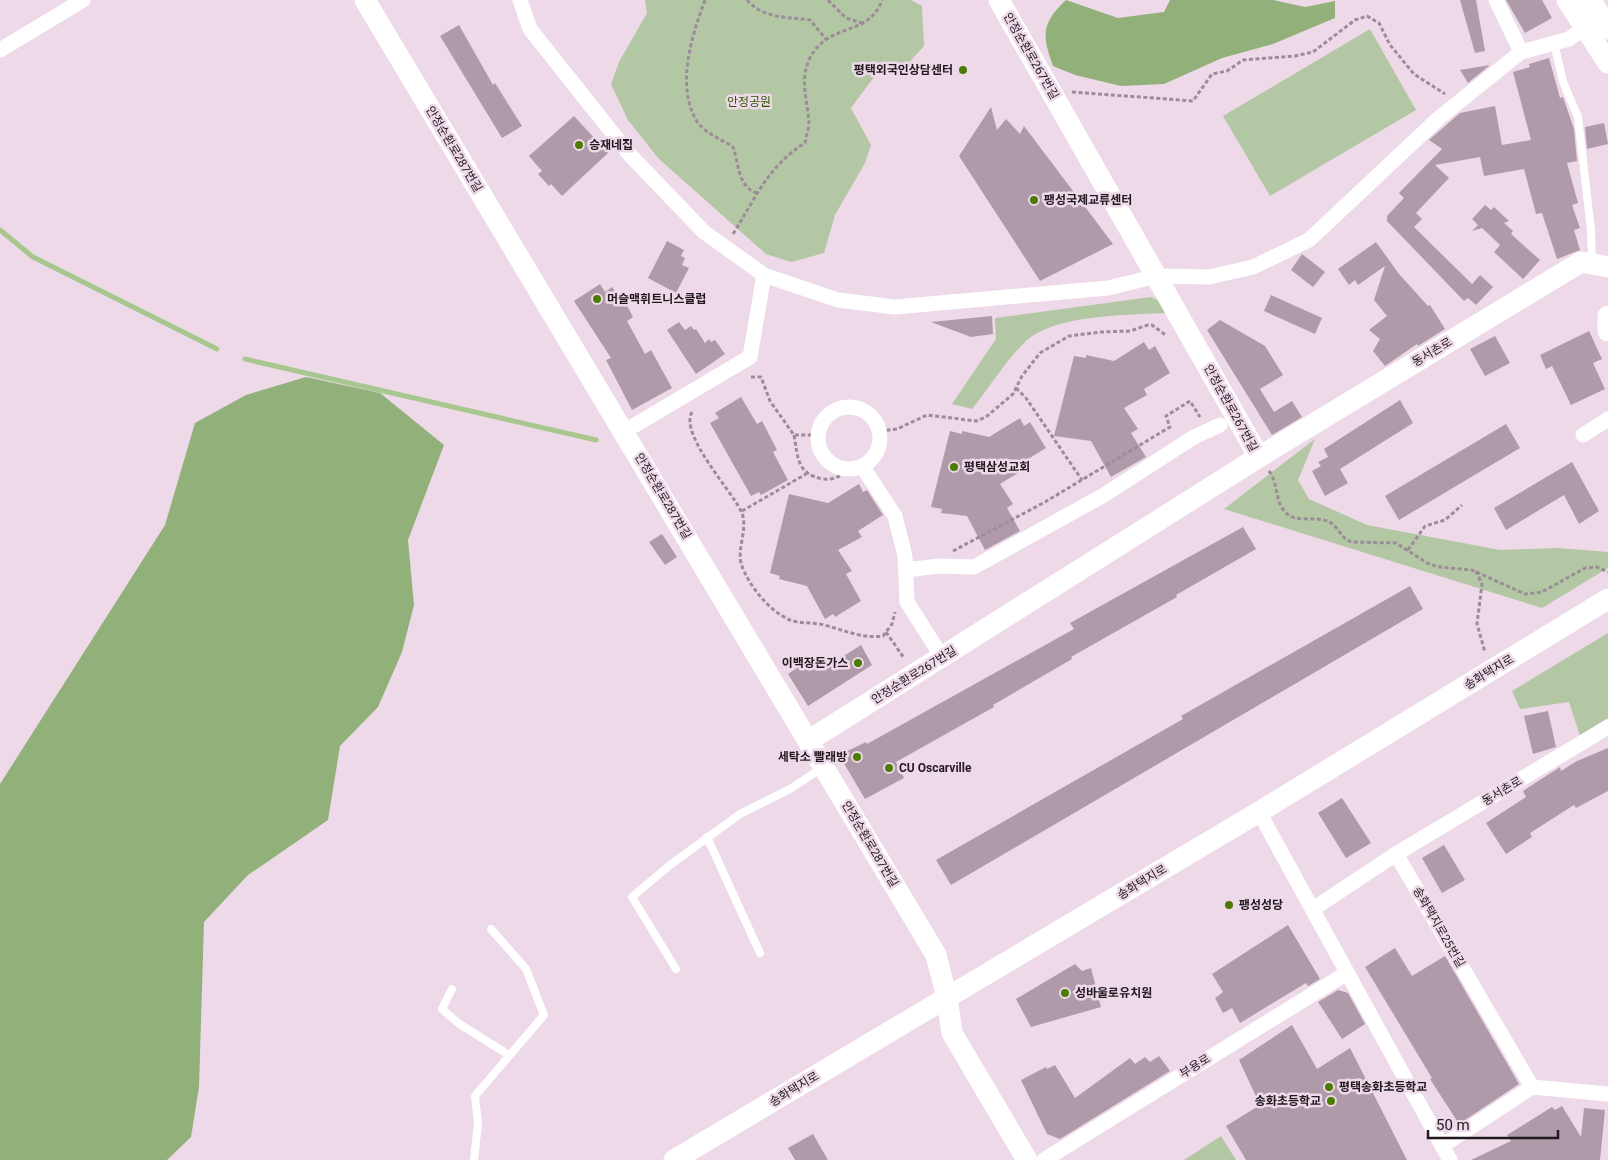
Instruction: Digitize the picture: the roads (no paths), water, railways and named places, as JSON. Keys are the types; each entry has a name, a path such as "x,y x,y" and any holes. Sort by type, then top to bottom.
{"street":[{"path":"0,50 83,0"},
{"name":"안정순환로287번길","path":"365,0 936,955 947,998"},
{"path":"520,0 530,28 630,155 704,232 764,275 838,300 895,307 1108,288 1157,276 1209,277 1253,267 1309,240 1360,190 1455,106 1521,52 1569,39 1584,28"},
{"name":"안정순환로267번길","path":"808,741 1255,460 1157,276 998,0"},
{"path":"1496,0 1521,52"},
{"path":"1567,0 1608,63"},
{"path":"1591,0 1608,29"},
{"name":"동서촌로","path":"1255,460 1581,262 1600,265"},
{"path":"625,432 750,357 764,275"},
{"path":"1608,316 1608,331"},
{"path":"855,468 873,458 880,445 880,431 874,419 864,410 850,406 836,409 826,418 819,435 819,444 825,457 835,466 855,468 895,516 905,556 907,602 942,657"},
{"path":"1583,435 1608,419"},
{"path":"906,570 939,566 974,567 1104,495 1214,428"},
{"name":"송화택지로","path":"674,1160 1259,812 1608,599"},
{"name":"동서촌로","path":"1396,854 1608,727"},
{"path":"1259,812 1450,1160"},
{"path":"1313,909 1396,854"},
{"name":"송화택지로25번길","path":"1396,854 1532,1087"},
{"name":"부용로","path":"1044,1160 1347,973"},
{"path":"947,998 952,1034 1027,1160"},
{"path":"1442,1146 1532,1087 1608,1094"}],"lane":[{"path":"1554,43 1563,82 1578,118 1591,230 1600,265"},
{"path":"676,968 632,897 707,837 740,814 790,789 824,767"},
{"path":"707,837 760,953"},
{"path":"474,1160 478,1123 475,1096 544,1015 526,969 491,929"},
{"path":"452,989 442,1009 458,1024 509,1055"}],"waterway":[{"path":"0,230 33,257 217,349"},
{"path":"245,359 596,440"}],"place":[{"name":"평택외국인상담센터","path":"963,70"},
{"name":"승재네집","path":"579,145"},
{"name":"팽성국제교류센터","path":"1034,200"},
{"name":"머슬맥휘트니스클럽","path":"597,299"},
{"name":"평택삼성교회","path":"954,467"},
{"name":"이백장돈가스","path":"858,663"},
{"name":"세탁소 빨래방","path":"857,757"},
{"name":"CU Oscarville","path":"889,768"},
{"name":"팽성성당","path":"1229,905"},
{"name":"성바울로유치원","path":"1065,993"},
{"name":"평택송화초등학교","path":"1329,1087"},
{"name":"송화초등학교","path":"1331,1101"}],"park label":[{"name":"안정공원","path":"749,102"}]}
